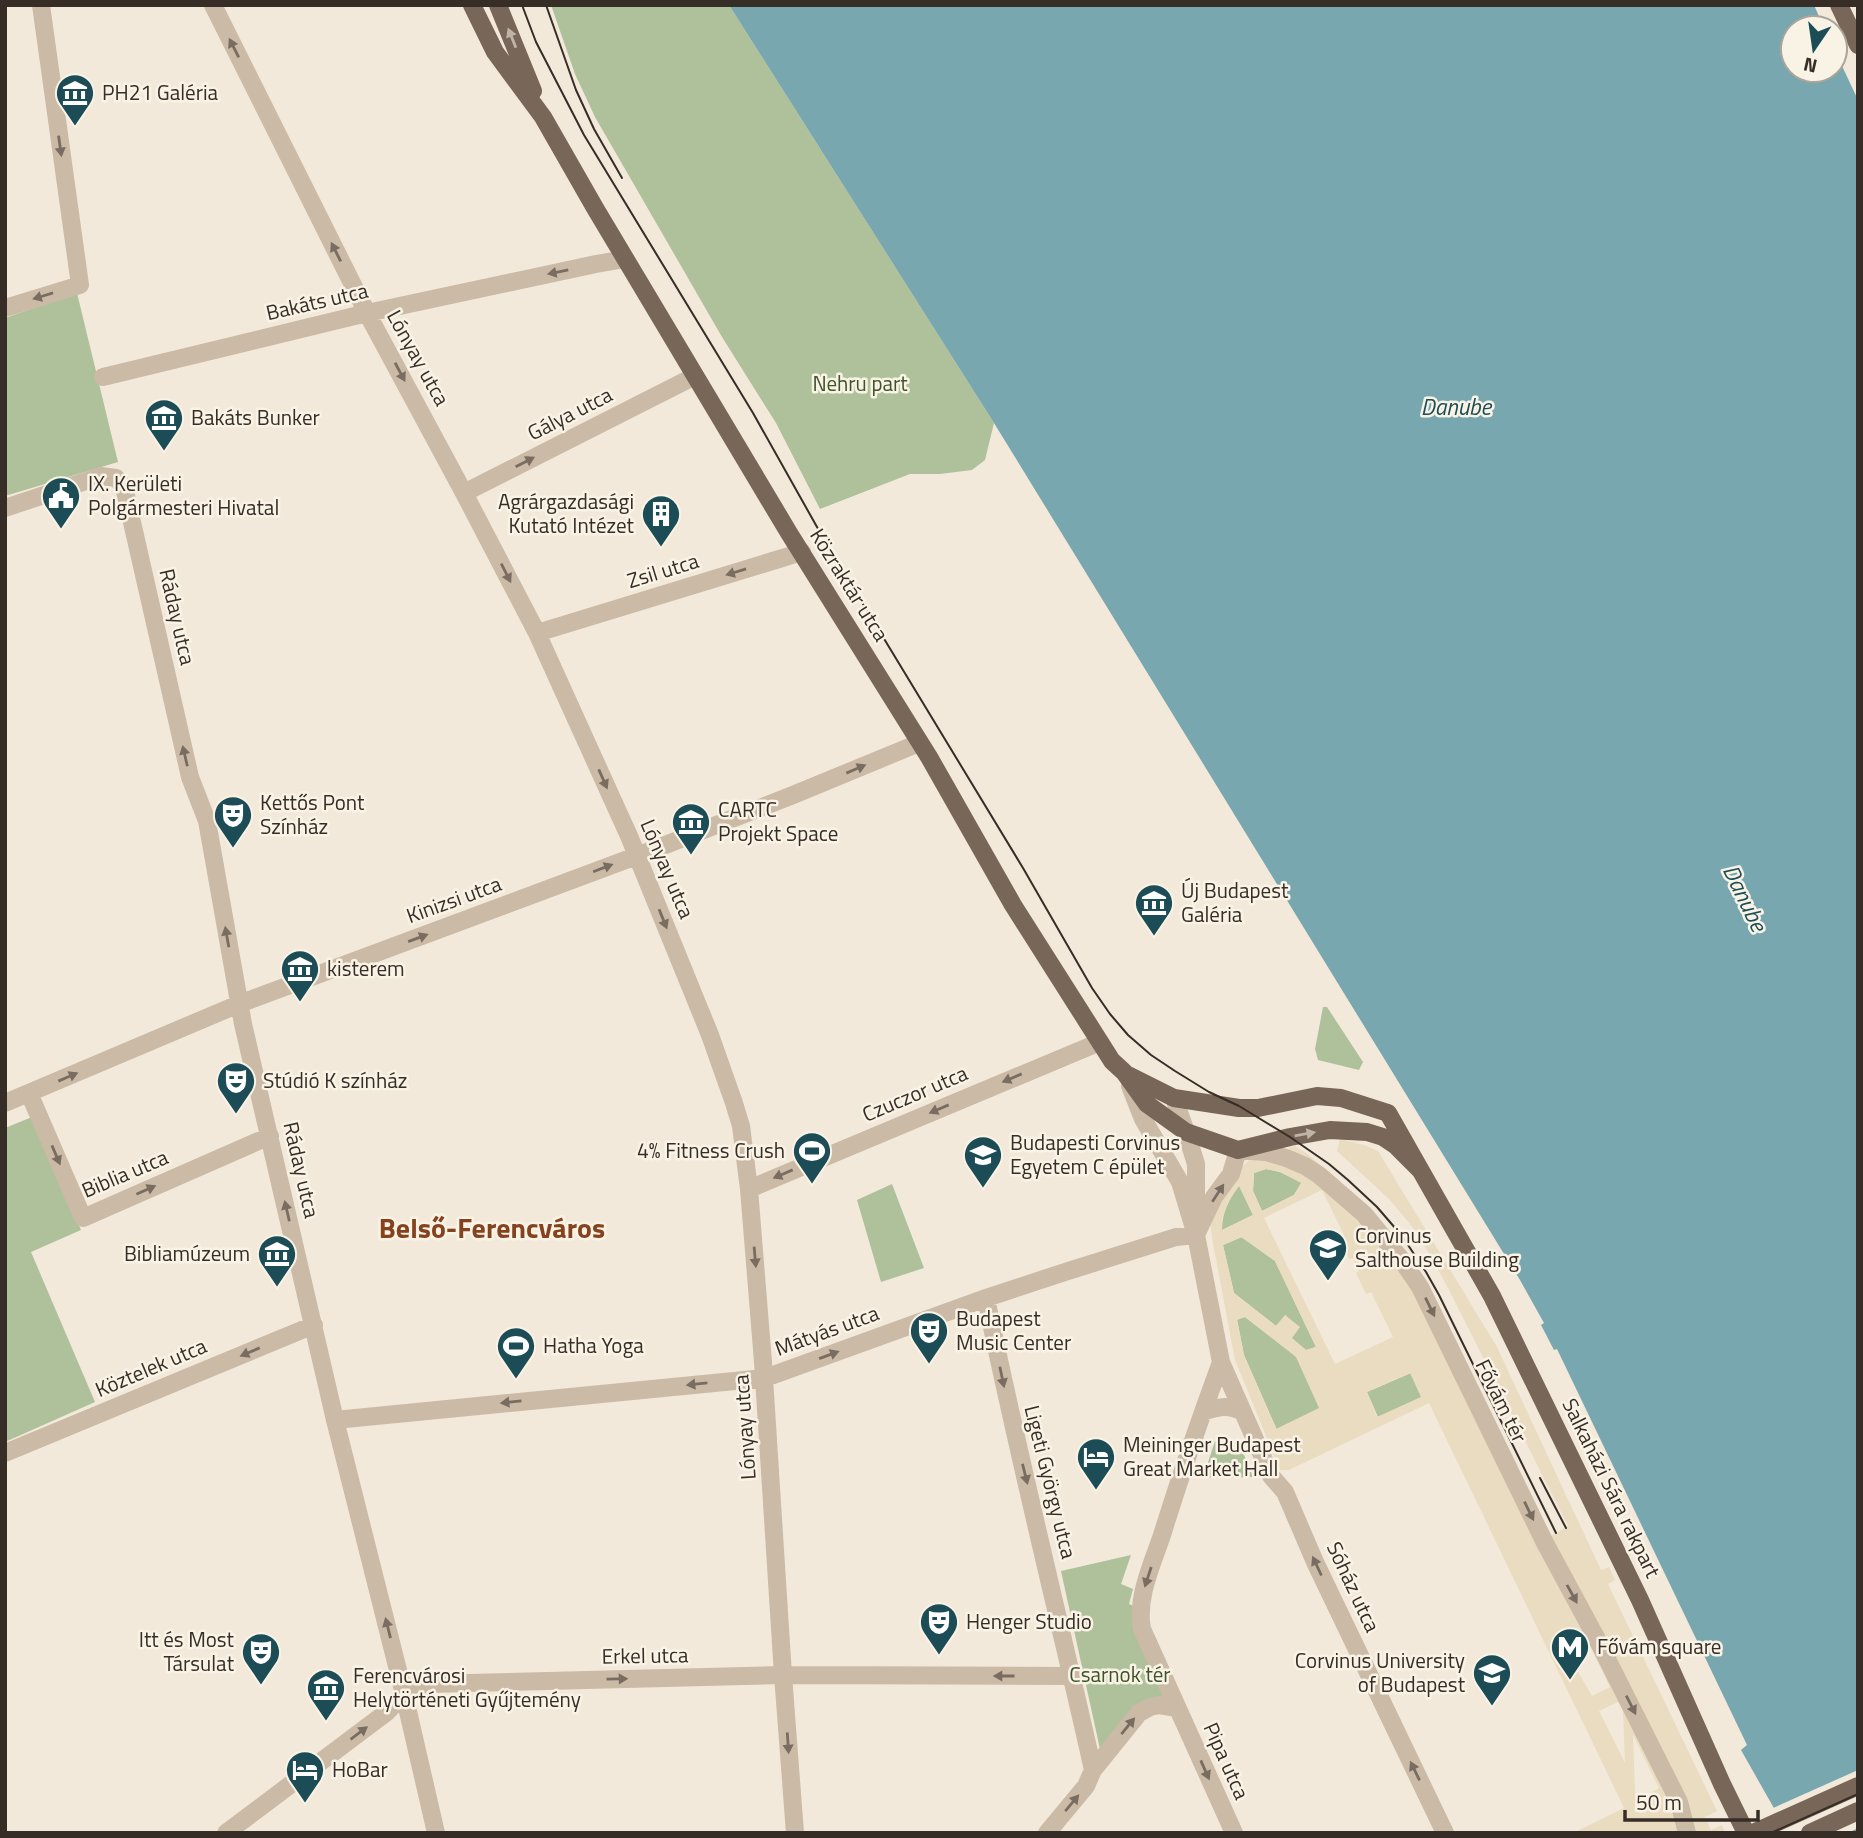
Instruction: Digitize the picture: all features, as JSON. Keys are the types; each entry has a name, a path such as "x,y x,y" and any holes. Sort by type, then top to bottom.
{"main road":[{"name":"Közraktár utca","path":"472,5 495,52 544,117 625,259 919,743 1013,905 1112,1061 1124,1072 1147,1104 1186,1132 1238,1150"},
{"name":"Közraktár utca","path":"498,5 544,117"},
{"path":"1839,5 1858,45"},
{"name":"Közraktár utca","path":"1124,1072 1174,1098 1239,1108 1267,1106"},
{"name":"Salkaházi Sára rakpart","path":"1267,1106 1317,1096 1341,1098 1388,1113 1492,1296 1640,1600 1746,1833"},
{"name":"Salkaházi Sára rakpart","path":"1238,1150 1302,1135 1339,1129 1352,1130 1382,1137 1421,1171"},
{"path":"1753,1833 1858,1786"},
{"path":"1810,1833 1858,1811"}],"street":[{"path":"5,308 80,285 41,5"},
{"name":"Lónyay utca","path":"213,5 367,313 537,633 637,856 710,1035 734,1103 741,1126 749,1189 765,1377 795,1833"},
{"name":"Bakáts utca","path":"103,377 367,313 625,259"},
{"name":"Gálya utca","path":"464,493 695,376"},
{"name":"Ráday utca","path":"5,508 101,476 116,478 124,487 190,777 207,821 239,1004 335,1419 436,1833"},
{"name":"Zsil utca","path":"537,633 802,552"},
{"name":"Kinizsi utca","path":"5,1103 239,1004 637,856 919,743"},
{"name":"Czuczor utca","path":"749,1189 1100,1042"},
{"name":"Közraktár utca","path":"1124,1072 1143,1119 1180,1182 1196,1235 1221,1362"},
{"name":"Biblia utca","path":"29,1093 83,1217 270,1136"},
{"name":"Közraktár utca","path":"1174,1098 1196,1164 1196,1235"},
{"path":"1196,1235 1214,1197 1231,1174 1238,1150"},
{"name":"Fővám tér","path":"1238,1150 1266,1152 1286,1158 1319,1175 1364,1214 1420,1287 1545,1543 1679,1802 1687,1833"},
{"name":"Mátyás utca","path":"335,1419 765,1377 986,1298 1176,1237 1196,1235"},
{"name":"Ligeti György utca","path":"986,1298 1008,1408 1072,1676"},
{"name":"Köztelek utca","path":"5,1453 313,1325"},
{"path":"1177,1708 1142,1629 1140,1612 1142,1597 1178,1485 1221,1362"},
{"name":"Sóház utca","path":"1221,1362 1271,1476 1285,1492 1315,1562 1444,1833"},
{"path":"1203,1412 1224,1406 1243,1412"},
{"name":"Erkel utca","path":"226,1833 387,1712 404,1695 427,1684 783,1675 1072,1676"},
{"path":"1072,1676 1093,1770"},
{"path":"1047,1833 1086,1786 1093,1770 1139,1713 1159,1705 1177,1708"},
{"name":"Pipa utca","path":"1177,1708 1234,1833"}],"green space":[{"name":"Nehru part","path":"551,5 729,5 994,423 985,460 972,470 910,474 820,509 776,423 722,337 595,117 575,74"},
{"path":"77,293 118,462 5,496 5,318"},
{"path":"1323,1007 1327,1007 1363,1062 1359,1070 1318,1060 1315,1049"},
{"path":"32,1117 81,1230 31,1252 95,1402 5,1442 5,1128"},
{"path":"1266,1169 1302,1182 1294,1195 1262,1211 1253,1191 1254,1173"},
{"path":"892,1184 924,1268 881,1282 857,1200"},
{"path":"1239,1185 1253,1215 1222,1230 1227,1206"},
{"path":"1242,1237 1275,1261 1316,1347 1306,1350 1291,1338 1286,1315 1276,1326 1234,1293 1223,1245"},
{"path":"1245,1317 1297,1357 1320,1408 1277,1430 1244,1355 1237,1319"},
{"path":"1411,1373 1422,1397 1378,1417 1367,1392"},
{"path":"1238,1440 1253,1477 1203,1478 1215,1441 1227,1445"},
{"name":"Csarnok tér","path":"1131,1555 1121,1584 1133,1589 1129,1604 1136,1607 1168,1698 1100,1749 1061,1571"}],"shaded area":[{"path":"1340,1139 1378,1151 1497,1347 1601,1570 1609,1567 1615,1580 1608,1584 1717,1811 1705,1817 1711,1830 1722,1825 1725,1833 1573,1833 1624,1808 1429,1403 1289,1470 1280,1470 1235,1360 1210,1219 1238,1170 1253,1157 1295,1146 1309,1155 1373,1212 1551,1536 1568,1526 1430,1255 1410,1224 1389,1199 1337,1151","holes":["1266,1169 1280,1172 1301,1183 1294,1195 1262,1211 1253,1191 1254,1173","1239,1186 1253,1215 1222,1230 1222,1219 1228,1202","1322,1190 1344,1235 1339,1237 1349,1259 1353,1258 1359,1271 1356,1273 1366,1294 1371,1292 1393,1337 1335,1364 1264,1218","1241,1237 1275,1261 1316,1347 1306,1350 1292,1338 1300,1327 1285,1315 1276,1326 1234,1293 1223,1245","1245,1317 1296,1357 1319,1408 1276,1429 1244,1355 1237,1320","1410,1373 1421,1397 1377,1417 1367,1392","1590,1646 1610,1687 1592,1696 1569,1656","1618,1702 1623,1711 1625,1763 1599,1711","1633,1735 1659,1788 1639,1800 1635,1792"]}],"water":[{"name":"Danube","path":"729,5 1814,5 1818,14 1779,14 1779,84 1849,84 1849,81 1858,100 1858,1833 1788,1833 1741,1750 1747,1745 1557,1349 1554,1350 1541,1325 1544,1323 1520,1280 994,423"}],"pier":[{"path":"1858,1770 1858,1828 1848,1833 1784,1833 1771,1809"}],"tram line":[{"path":"522,5 536,42 584,135 753,413 826,543 1023,868 1092,988 1128,1035 1151,1055 1209,1092 1239,1106 1290,1137 1329,1164 1377,1207 1402,1236 1439,1295 1556,1533"},
{"path":"546,5 576,90 594,129 622,178"},
{"path":"1540,1478 1566,1528"},
{"path":"1771,1833 1858,1794"}],"place":[{"name":"PH21 Galéria","path":"75,127"},
{"name":"Bakáts Bunker","path":"164,452"},
{"name":"IX. Kerületi Polgármesteri Hivatal","path":"61,530"},
{"name":"Agrárgazdasági Kutató Intézet","path":"661,548"},
{"name":"Kettős Pont Színház","path":"233,849"},
{"name":"CARTC Projekt Space","path":"691,856"},
{"name":"Új Budapest Galéria","path":"1154,937"},
{"name":"kisterem","path":"300,1003"},
{"name":"Stúdió K színház","path":"236,1115"},
{"name":"4% Fitness Crush","path":"812,1185"},
{"name":"Budapesti Corvinus Egyetem C épület","path":"983,1189"},
{"name":"Corvinus Salthouse Building","path":"1328,1282"},
{"name":"Bibliamúzeum","path":"277,1288"},
{"name":"Budapest Music Center","path":"929,1365"},
{"name":"Hatha Yoga","path":"516,1380"},
{"name":"Meininger Budapest Great Market Hall","path":"1096,1491"},
{"name":"Henger Studio","path":"939,1656"},
{"name":"Fővám square","path":"1570,1681"},
{"name":"Itt és Most Társulat","path":"261,1686"},
{"name":"Corvinus University of Budapest","path":"1492,1707"},
{"name":"Ferencvárosi Helytörténeti Gyűjtemény","path":"326,1722"},
{"name":"HoBar","path":"305,1804"}],"district":[{"name":"Belső-Ferencváros","path":"492,1228"}]}
